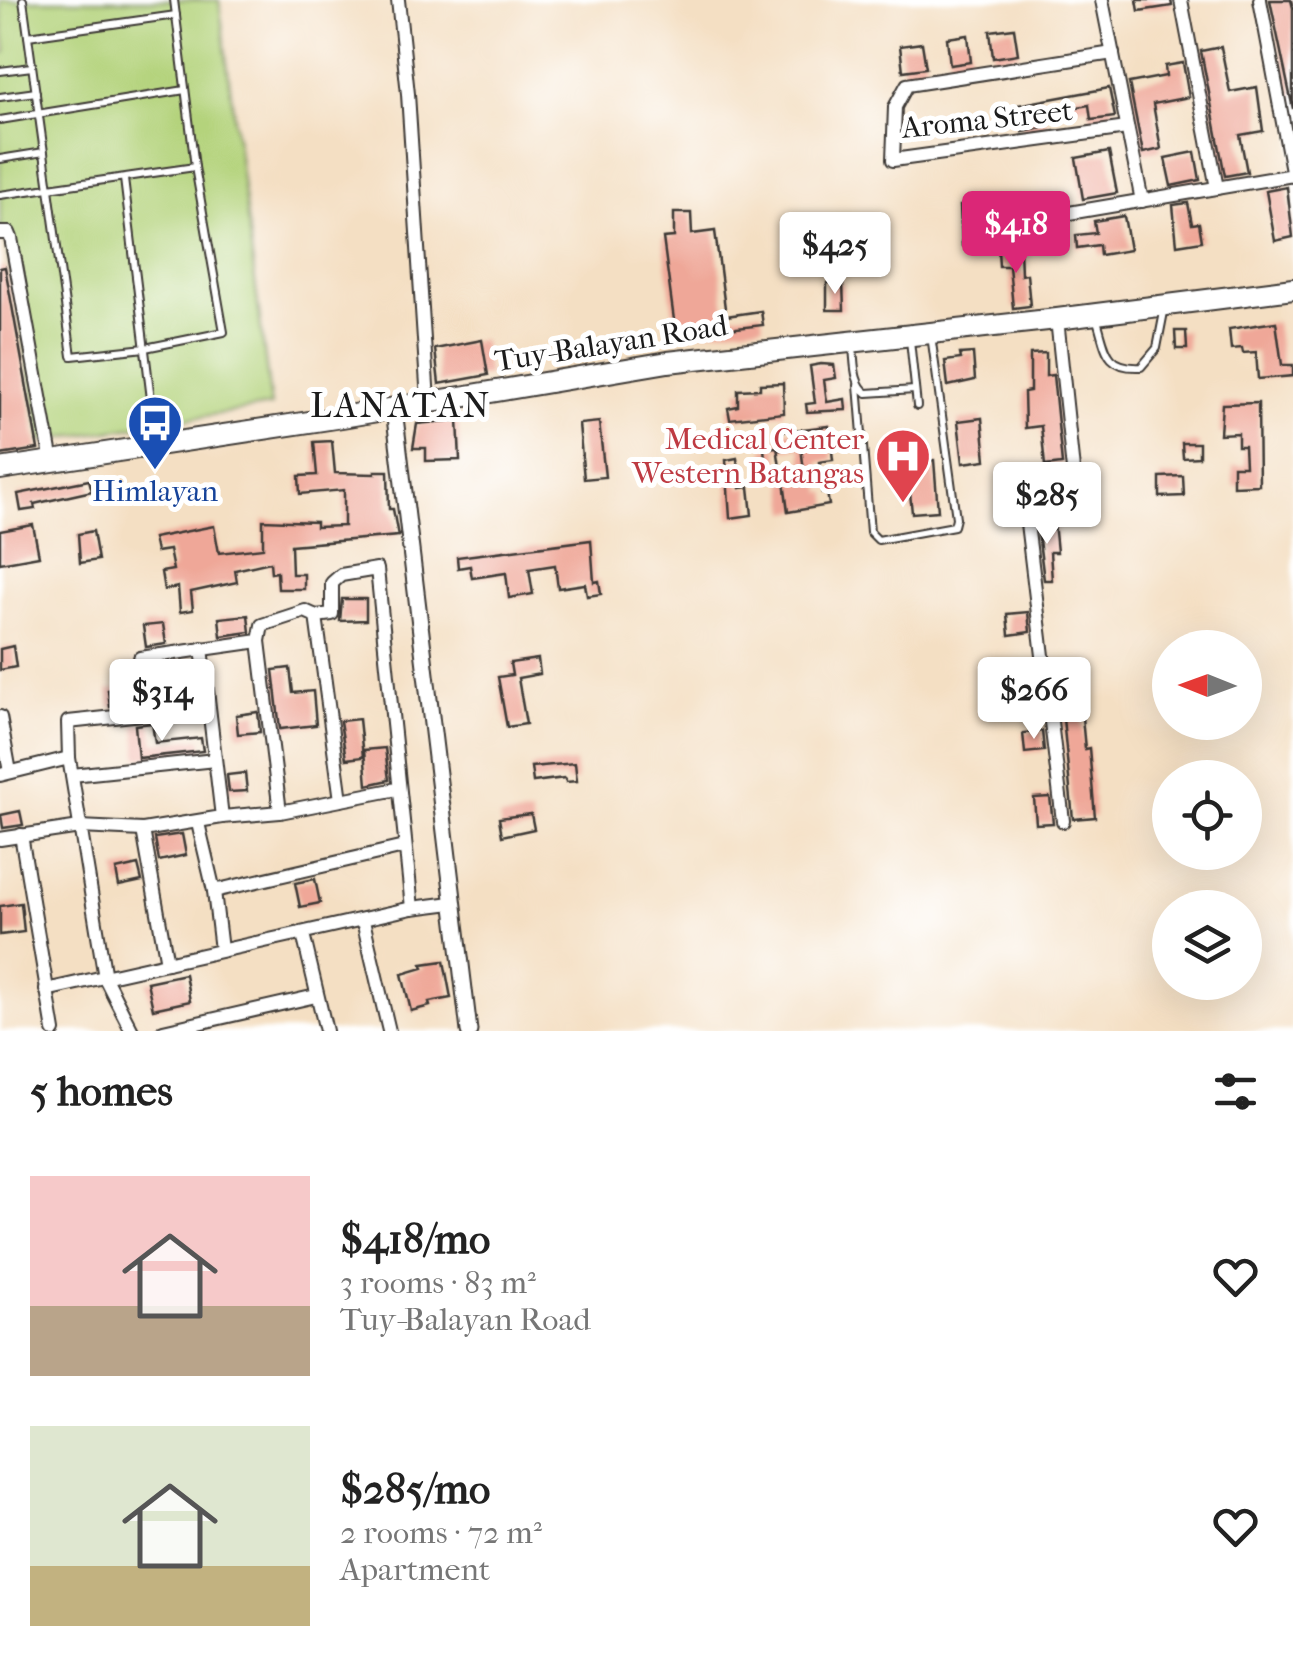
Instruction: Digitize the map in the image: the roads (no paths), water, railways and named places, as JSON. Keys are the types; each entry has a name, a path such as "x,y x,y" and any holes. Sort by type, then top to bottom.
{"main road":[{"name":"Tuy-Balayan Road","path":"0,469 668,362 1057,320 1293,289"}],"street":[{"path":"398,0 428,401"},
{"path":"1102,0 1142,201"},
{"path":"1181,0 1217,188"},
{"path":"1016,222 1293,176 1260,0"},
{"name":"Aroma Street","path":"1112,53 908,84 895,107 893,160 1128,128"},
{"path":"0,233 11,238 52,462"},
{"path":"1057,320 1076,508 1026,516 1063,822"},
{"path":"394,408 470,1031"},
{"path":"280,812 259,641 262,624 305,611 316,616 332,614 332,584 341,575 377,570 412,908"},
{"path":"316,616 341,800"},
{"path":"144,714 140,658 259,641"},
{"path":"202,648 222,817"},
{"path":"132,1031 104,978 69,758 68,722 208,708"},
{"path":"0,717 5,774 69,758"},
{"path":"72,775 215,760"},
{"path":"0,839 80,827 142,830 280,812 398,790"},
{"path":"198,823 214,891 221,950"},
{"path":"142,830 167,963"},
{"path":"21,834 54,1031"},
{"path":"214,891 404,847"},
{"path":"46,990 412,908 452,903"},
{"path":"363,922 390,1031"},
{"path":"303,934 326,1031"},
{"path":"163,1031 316,996"}],"lane":[{"path":"23,0 72,356 146,348 224,332 195,167 174,0"},
{"path":"28,36 176,16"},
{"path":"0,71 32,67"},
{"path":"0,120 185,90"},
{"path":"0,97 36,92"},
{"path":"0,159 44,152"},
{"path":"0,196 195,167"},
{"path":"124,179 156,446"},
{"path":"1096,313 1112,362 1123,368 1141,367 1157,348 1164,305"},
{"path":"852,341 870,532 878,540 954,526 956,518 920,332"},
{"path":"917,406 920,332"},
{"path":"858,386 867,393 915,390"}],"place":[{"name":"Himlayan","path":"155,472"},
{"name":"Medical Center Western Batangas","path":"903,505"}],"district":[{"name":"LANATAN","path":"401,405"}]}
